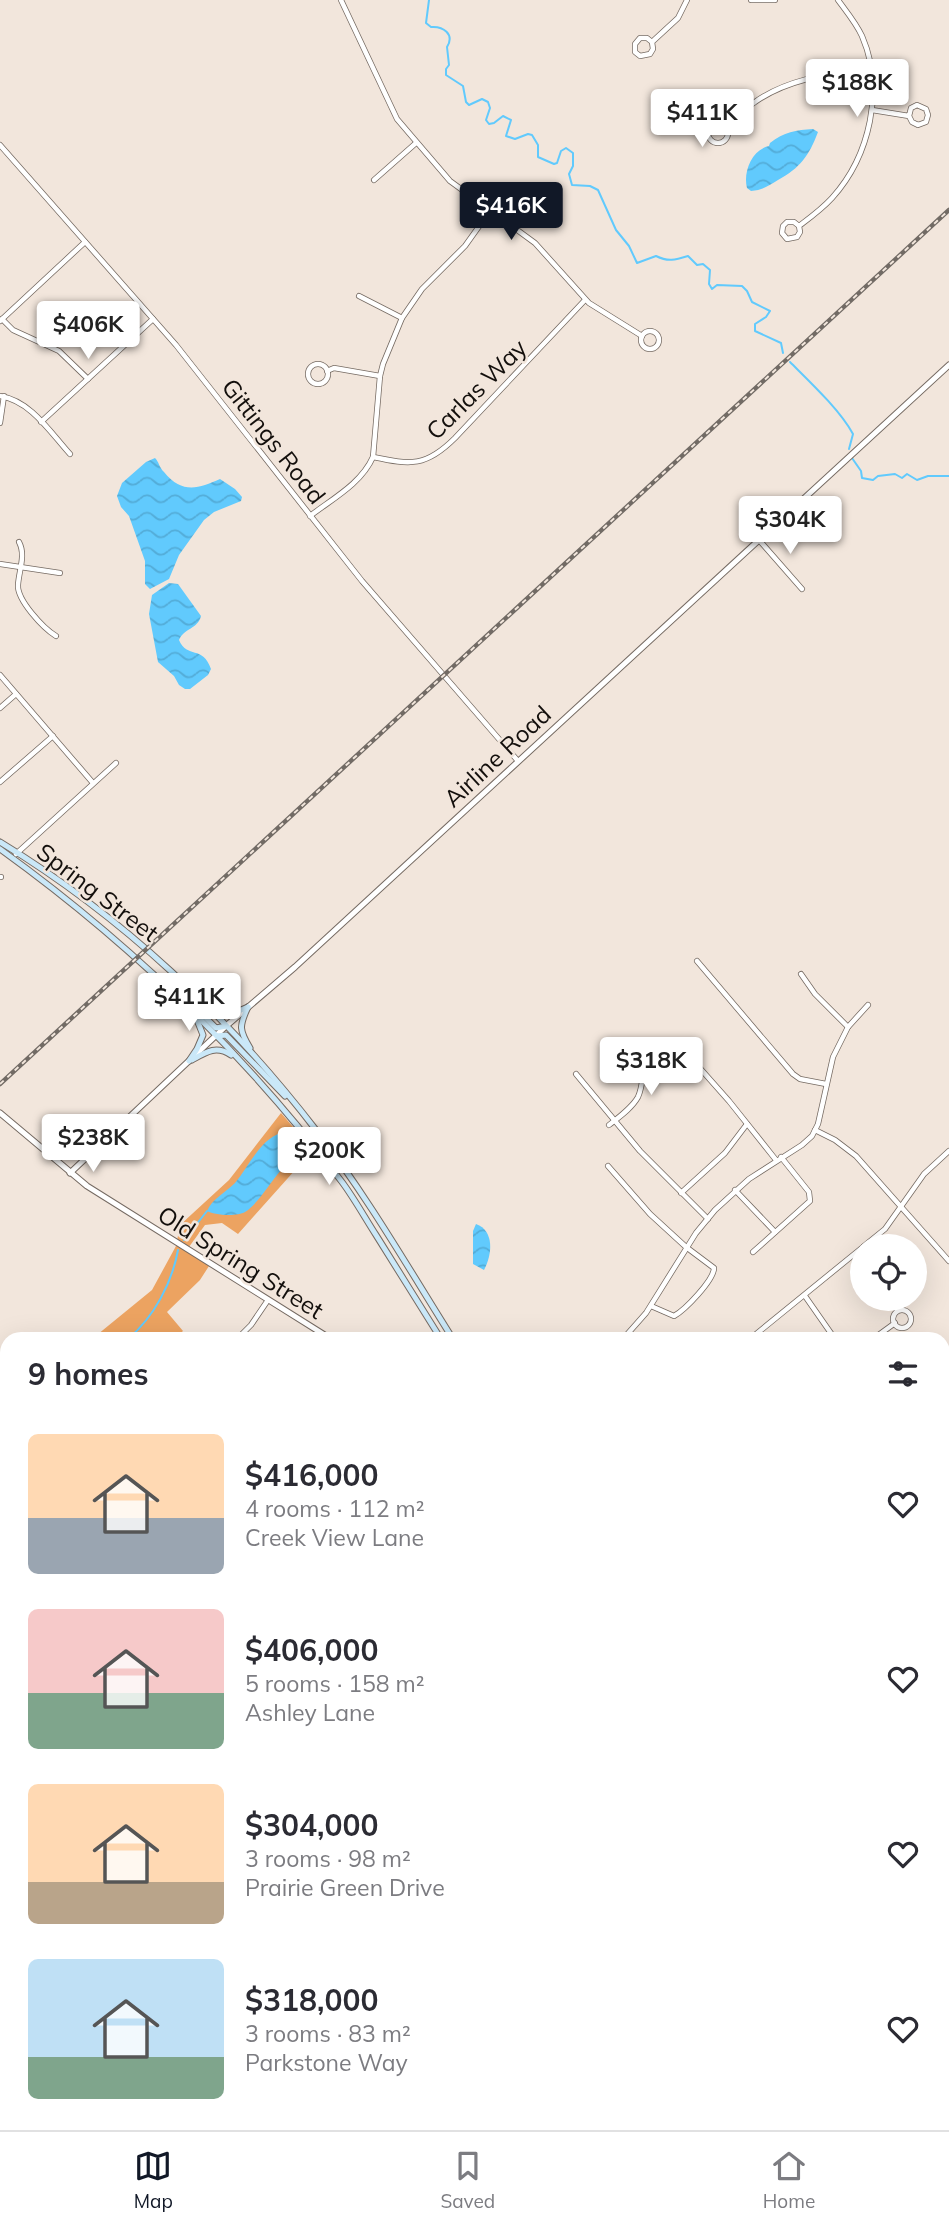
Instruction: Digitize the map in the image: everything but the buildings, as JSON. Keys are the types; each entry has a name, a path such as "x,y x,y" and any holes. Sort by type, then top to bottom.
{"main road":[{"name":"Spring Street","path":"0,842 127,933 226,1026 304,1115 339,1160 449,1332"},
{"name":"Spring Street","path":"0,849 63,896 217,1036 343,1183 437,1332"},
{"path":"155,977 180,993 216,1028 226,1026"},
{"path":"205,1004 220,1013 229,1014 248,1007"},
{"path":"186,1006 201,1026 203,1034 189,1061"},
{"path":"248,1007 241,1028 257,1060"},
{"path":"217,1036 226,1035 304,1115"},
{"path":"189,1061 217,1049 238,1060"}],"street":[{"path":"341,0 392,111 450,181 535,243 586,300 642,336"},
{"path":"652,42 678,18 687,0"},
{"path":"751,0 775,0"},
{"path":"799,226 824,206 847,178 862,150 872,110 871,68 860,33 838,0"},
{"path":"640,38 647,38 652,42 653,49 647,56 640,56 635,51 635,44 640,38"},
{"path":"725,127 754,102 786,85 808,78 871,68"},
{"path":"917,105 924,107 928,115 926,122 918,125 912,122 909,116 911,108 917,105"},
{"path":"872,110 909,116"},
{"path":"719,124 725,127 726,139 719,143 712,141 708,134 712,126 719,124"},
{"path":"374,180 416,143"},
{"name":"Gittings Road","path":"0,145 153,319 370,591 518,761"},
{"path":"310,516 362,476 373,457 380,376 402,318 422,289 465,246 491,211"},
{"path":"787,222 794,222 799,226 799,235 794,239 788,239 782,233 787,222"},
{"path":"85,242 1,320 13,330 59,351 88,379"},
{"path":"359,296 402,318"},
{"name":"Carlas Way","path":"373,457 407,464 432,458 455,438 586,300"},
{"path":"41,422 153,319"},
{"path":"646,332 653,332 659,338 658,345 651,349 646,348 641,342 642,336 646,332"},
{"name":"Airline Road","path":"70,1173 226,1026 949,365"},
{"path":"314,366 323,366 327,371 328,377 324,382 315,383 310,379 310,370 314,366"},
{"path":"327,371 334,368 380,376"},
{"path":"0,422 2,396 26,406 70,454"},
{"path":"758,539 802,589"},
{"path":"19,542 23,550 19,595 49,632 56,636"},
{"path":"0,564 60,573"},
{"path":"0,675 93,783"},
{"path":"0,708 16,694"},
{"path":"0,782 53,736"},
{"path":"12,858 116,763"},
{"path":"697,961 793,1074 800,1079 826,1084"},
{"path":"800,974 815,994 848,1027"},
{"path":"630,1332 651,1306 686,1247 708,1219 735,1190 812,1136 833,1058 848,1027 868,1005"},
{"path":"612,1123 639,1095 648,1053 657,1045 667,1042 681,1048 809,1192 810,1201 753,1252"},
{"path":"576,1074 612,1123 708,1219"},
{"name":"Old Spring Street","path":"0,1113 70,1173 320,1332"},
{"path":"681,1193 725,1153 747,1124"},
{"path":"815,1130 835,1140 856,1156 949,1261"},
{"path":"879,1234 924,1174 949,1150"},
{"path":"608,1166 650,1214 714,1268 714,1274 681,1312 674,1316 651,1306"},
{"path":"735,1190 775,1232"},
{"path":"759,1332 850,1259"},
{"path":"805,1296 830,1332"},
{"path":"244,1332 268,1300"},
{"path":"899,1310 910,1314 911,1319 907,1326 902,1328 895,1323 894,1317 899,1310"},
{"path":"883,1332 895,1323"}],"shaded area":[{"path":"281,1113 313,1150 238,1234 222,1223 205,1225 186,1251 209,1266 200,1280 167,1312 182,1332 101,1332 152,1290 176,1246 180,1225 229,1180"}],"water":[{"path":"813,129 818,132 815,140 798,166 759,190 751,191 747,188 747,169 757,152 785,134"},
{"path":"155,458 162,470 177,484 190,488 220,479 242,497 241,501 214,512 204,520 179,555 169,579 150,589 145,584 145,561 129,516 121,507 117,496 122,483 146,462"},
{"path":"169,583 178,584 201,616 197,624 179,640 186,649 204,657 211,669 208,675 190,689 179,685 174,676 158,662 149,614 152,595"},
{"path":"281,1133 287,1136 298,1152 255,1204 237,1215 207,1211 216,1199 235,1183 267,1141"},
{"path":"476,1224 482,1227 489,1238 490,1251 484,1270 473,1264 473,1231"}],"waterway":[{"path":"429,0 426,23 431,27 443,29 449,35 449,65 446,75 463,86 469,105 482,99 488,102 490,108 486,120 489,124 503,116 511,120 506,136 515,139 532,135 538,145 538,157 554,164 557,163 561,151 566,148 573,153 573,166 569,174 572,185 590,186 598,190 616,230 629,246 637,263 656,256 672,260 688,256 697,265 703,264 710,270 709,284 712,289 717,285 742,286 752,302 770,311 755,324 755,331 781,343 783,353"},
{"path":"790,362 824,396 847,425 853,434 849,449"},
{"path":"852,458 861,471 862,478 873,480 878,476 895,474 902,478 907,474 917,480 928,476 949,476"},
{"path":"184,1240 207,1211"},
{"path":"135,1332 160,1299 178,1250"}],"railway":[{"path":"0,1084 949,210"}]}
